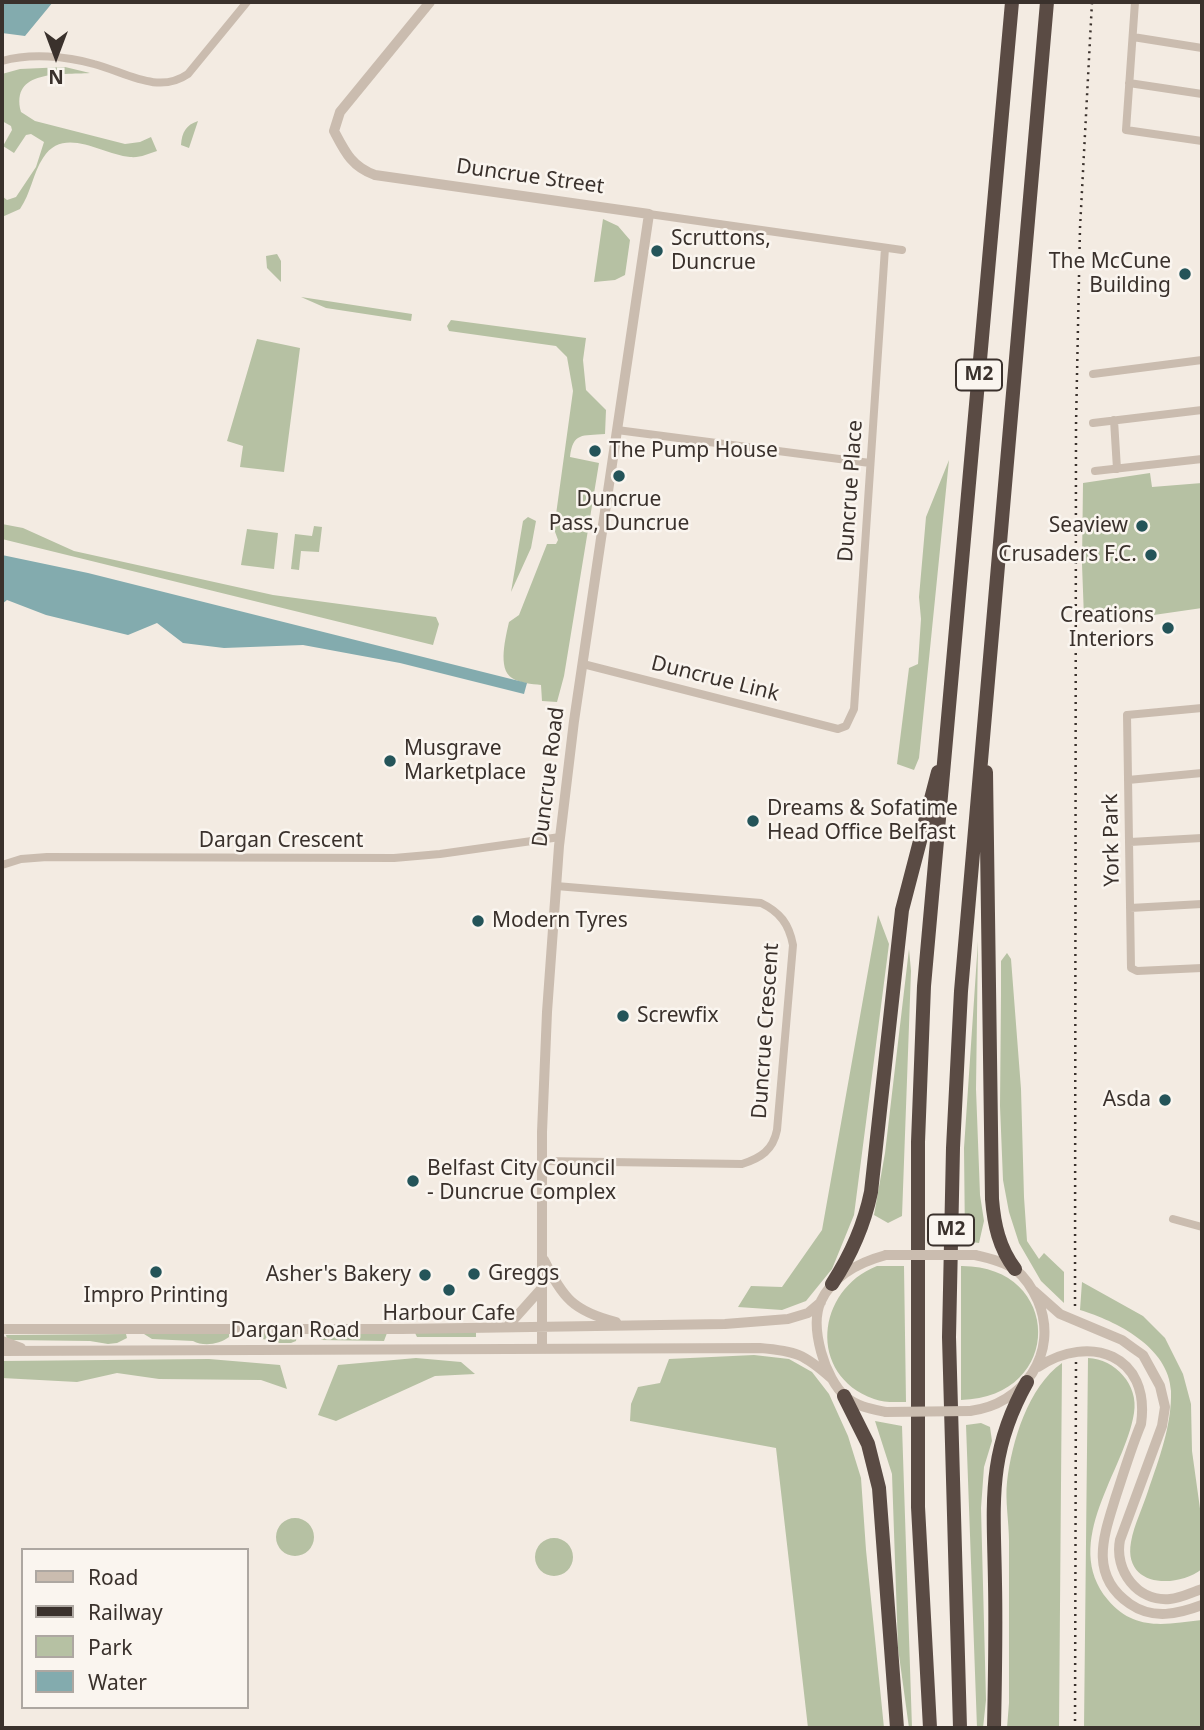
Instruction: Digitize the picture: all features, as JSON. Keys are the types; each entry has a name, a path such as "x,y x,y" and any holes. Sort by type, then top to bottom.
{"highway":[{"name":"M2","path":"930,1728 918,1507 918,1142 924,986 1012,2"},
{"name":"M2","path":"960,1728 949,1350 952,1162 961,990 982,732 1048,2"},
{"path":"982,732 988,787 993,1220 1000,1244 1015,1269"},
{"path":"832,1284 848,1259 867,1211 902,910 930,797 946,747"},
{"path":"994,1728 996,1653 993,1485 1002,1440 1016,1401 1027,1382"},
{"path":"844,1396 868,1444 878,1488 897,1728"}],"street":[{"path":"2,61 29,56 69,59 92,63 155,83 180,79 196,65 247,2"},
{"name":"Duncrue Street","path":"430,2 340,111 334,131 353,163 362,171 902,250"},
{"path":"1135,2 1126,130 1202,141"},
{"path":"1133,37 1202,48"},
{"path":"1129,83 1202,94"},
{"name":"Duncrue Road","path":"542,1349 542,1161 547,1012 560,837 649,214"},
{"name":"Duncrue Place","path":"838,729 846,726 854,709 885,248"},
{"path":"1093,374 1202,360"},
{"path":"1093,423 1202,410"},
{"path":"1114,420 1117,468"},
{"path":"617,430 870,463"},
{"path":"1095,471 1202,458"},
{"name":"Duncrue Link","path":"583,664 838,729"},
{"name":"York Park","path":"1202,708 1128,715 1131,968 1137,971 1202,968"},
{"path":"1128,780 1202,773"},
{"name":"Dargan Crescent","path":"2,865 21,859 47,857 394,858 560,837"},
{"path":"1130,842 1202,838"},
{"name":"Duncrue Crescent","path":"542,1161 742,1164 768,1152 777,1130 793,945 785,922 775,909 761,903 556,886"},
{"path":"1130,908 1202,904"},
{"path":"1173,1219 1202,1227"},
{"path":"1200,1607 1177,1613 1147,1613 1122,1598 1113,1589 1104,1570 1102,1539 1142,1411 1140,1392 1132,1374 1113,1357 1090,1350 1072,1351 1054,1357 1038,1367 1027,1382 1000,1404 987,1409 886,1412 867,1409 844,1396 831,1378 818,1335 817,1320 821,1302 832,1284 855,1266 886,1255 975,1255 1015,1269 1034,1291 1060,1314 1122,1340 1143,1355 1160,1386 1165,1407 1162,1426 1120,1539 1118,1555 1126,1577 1142,1592 1157,1598 1169,1599 1198,1590 1197,1584 1202,1581"},
{"path":"543,1259 559,1288 582,1311 625,1324"},
{"path":"508,1327 541,1289"},
{"path":"1034,1291 1045,1325 1038,1367"},
{"name":"Dargan Road","path":"2,1329 541,1327 779,1321 808,1313 821,1302"},
{"path":"2,1341 28,1351"},
{"name":"Dargan Road","path":"2,1351 760,1348 786,1350 807,1359 831,1378"}],"green space":[{"path":"65,67 90,73 53,75 30,81 23,88 20,98 21,112 35,121 125,144 151,137 157,151 130,157 84,144 62,144 52,148 43,158 20,209 2,217 2,196 7,200 16,197 36,167 44,142 31,134 26,135 14,153 3,146 12,130 11,126 2,121 2,74 20,69"},
{"path":"198,121 189,148 181,145 185,130"},
{"path":"603,219 618,226 630,240 625,275 615,280 594,282"},
{"path":"277,254 281,261 281,282 267,268 266,256"},
{"path":"301,297 412,314 411,321 326,308"},
{"path":"451,320 586,338 583,360 586,390 606,410 605,434 580,437 571,449 570,457 599,463 564,676 557,702 542,701 541,685 522,682 507,674 504,652 509,622 519,615 547,544 556,544 558,540 554,529 573,391 567,357 556,346 449,331 447,326"},
{"path":"257,339 300,348 284,472 240,467 243,446 227,441"},
{"path":"949,460 919,758 914,770 897,764 909,668 918,664 921,619 919,597 926,517"},
{"name":"Seaview","path":"1150,473 1152,487 1202,483 1202,608 1133,618 1132,613 1084,618 1083,483"},
{"path":"528,517 536,521 531,548 511,592 523,521"},
{"path":"2,524 23,528 74,551 273,595 436,617 439,624 433,645 2,539"},
{"path":"314,526 322,527 319,552 301,551 299,570 291,569 295,534 312,536"},
{"path":"247,529 278,533 274,569 241,565"},
{"path":"878,915 889,944 854,1215 832,1269 806,1301 782,1310 738,1307 751,1286 782,1287 822,1230"},
{"path":"978,941 976,1089 980,1195 984,1221 979,1243 965,1241 964,1148"},
{"path":"909,949 911,971 902,1216 888,1223 874,1215 885,1153"},
{"path":"1007,953 1011,959 1021,1089 1027,1241 1039,1259 1044,1253 1064,1272 1064,1303 1041,1281 1019,1243 1003,1180 1000,1106 1001,961"},
{"path":"877,1266 904,1266 906,1402 874,1399 852,1387 838,1371 829,1353 828,1332 832,1312 841,1294 857,1278"},
{"path":"961,1266 994,1271 1018,1286 1033,1307 1038,1332 1034,1356 1019,1378 995,1393 961,1400"},
{"path":"1082,1282 1143,1316 1165,1338 1183,1374 1191,1404 1192,1451 1202,1523 1202,1569 1179,1580 1154,1580 1143,1576 1135,1568 1131,1557 1134,1529 1164,1442 1171,1404 1168,1375 1161,1361 1138,1338 1109,1321 1080,1310"},
{"path":"476,1332 476,1337 417,1337 415,1333"},
{"path":"326,1333 387,1333 384,1341 321,1340"},
{"path":"126,1334 127,1338 108,1344 90,1341 11,1340 7,1339 6,1335"},
{"path":"144,1334 229,1334 229,1337 207,1344 152,1339"},
{"path":"245,1334 297,1334 296,1341 279,1343"},
{"path":"754,1355 789,1359 812,1372 829,1394 848,1436 861,1478 884,1728 808,1728 776,1448 630,1421 631,1404 638,1387 660,1383 669,1359"},
{"path":"416,1358 461,1362 475,1374 435,1376 336,1421 318,1415 338,1365"},
{"path":"1088,1358 1116,1368 1129,1384 1135,1403 1128,1435 1093,1531 1091,1554 1095,1578 1108,1600 1129,1617 1152,1624 1202,1620 1202,1728 1084,1728"},
{"path":"209,1359 280,1365 287,1389 261,1380 159,1379 117,1373 77,1382 2,1378 2,1361"},
{"path":"1062,1363 1059,1728 1007,1728 1007,1482 1013,1449 1031,1400 1050,1373"},
{"path":"875,1421 902,1426 912,1728 909,1728 898,1648 892,1474"},
{"path":"981,1423 990,1427 992,1441 984,1467 981,1508 986,1700 983,1728 977,1728 966,1425"},
{"path":"295,1518 308,1524 314,1537 308,1550 295,1556 282,1550 276,1537 282,1524"},
{"path":"554,1538 568,1543 573,1557 568,1571 554,1576 540,1571 535,1557 540,1543"}],"water":[{"path":"2,2 53,2 25,36 2,33"},
{"path":"2,555 88,573 527,683 524,694 400,663 303,645 224,648 183,643 157,623 128,635 46,615 7,600 2,604"}],"railway":[{"path":"1075,1306 1076,425 1080,228 1092,2"},
{"path":"1075,1728 1076,1359"}],"place":[{"name":"Scruttons, Duncrue","path":"657,251"},
{"name":"The McCune Building","path":"1185,274"},
{"name":"The Pump House","path":"595,451"},
{"name":"Duncrue Pass, Duncrue","path":"619,476"},
{"name":"Seaview","path":"1142,526"},
{"name":"Crusaders F.C.","path":"1151,555"},
{"name":"Creations Interiors","path":"1168,628"},
{"name":"Musgrave Marketplace","path":"390,761"},
{"name":"Dreams & Sofatime Head Office Belfast","path":"753,821"},
{"name":"Modern Tyres","path":"478,921"},
{"name":"Screwfix","path":"623,1016"},
{"name":"Asda","path":"1165,1100"},
{"name":"Belfast City Council - Duncrue Complex","path":"413,1181"},
{"name":"Impro Printing","path":"156,1272"},
{"name":"Greggs","path":"474,1274"},
{"name":"Asher's Bakery","path":"425,1275"},
{"name":"Harbour Cafe","path":"449,1290"}]}
